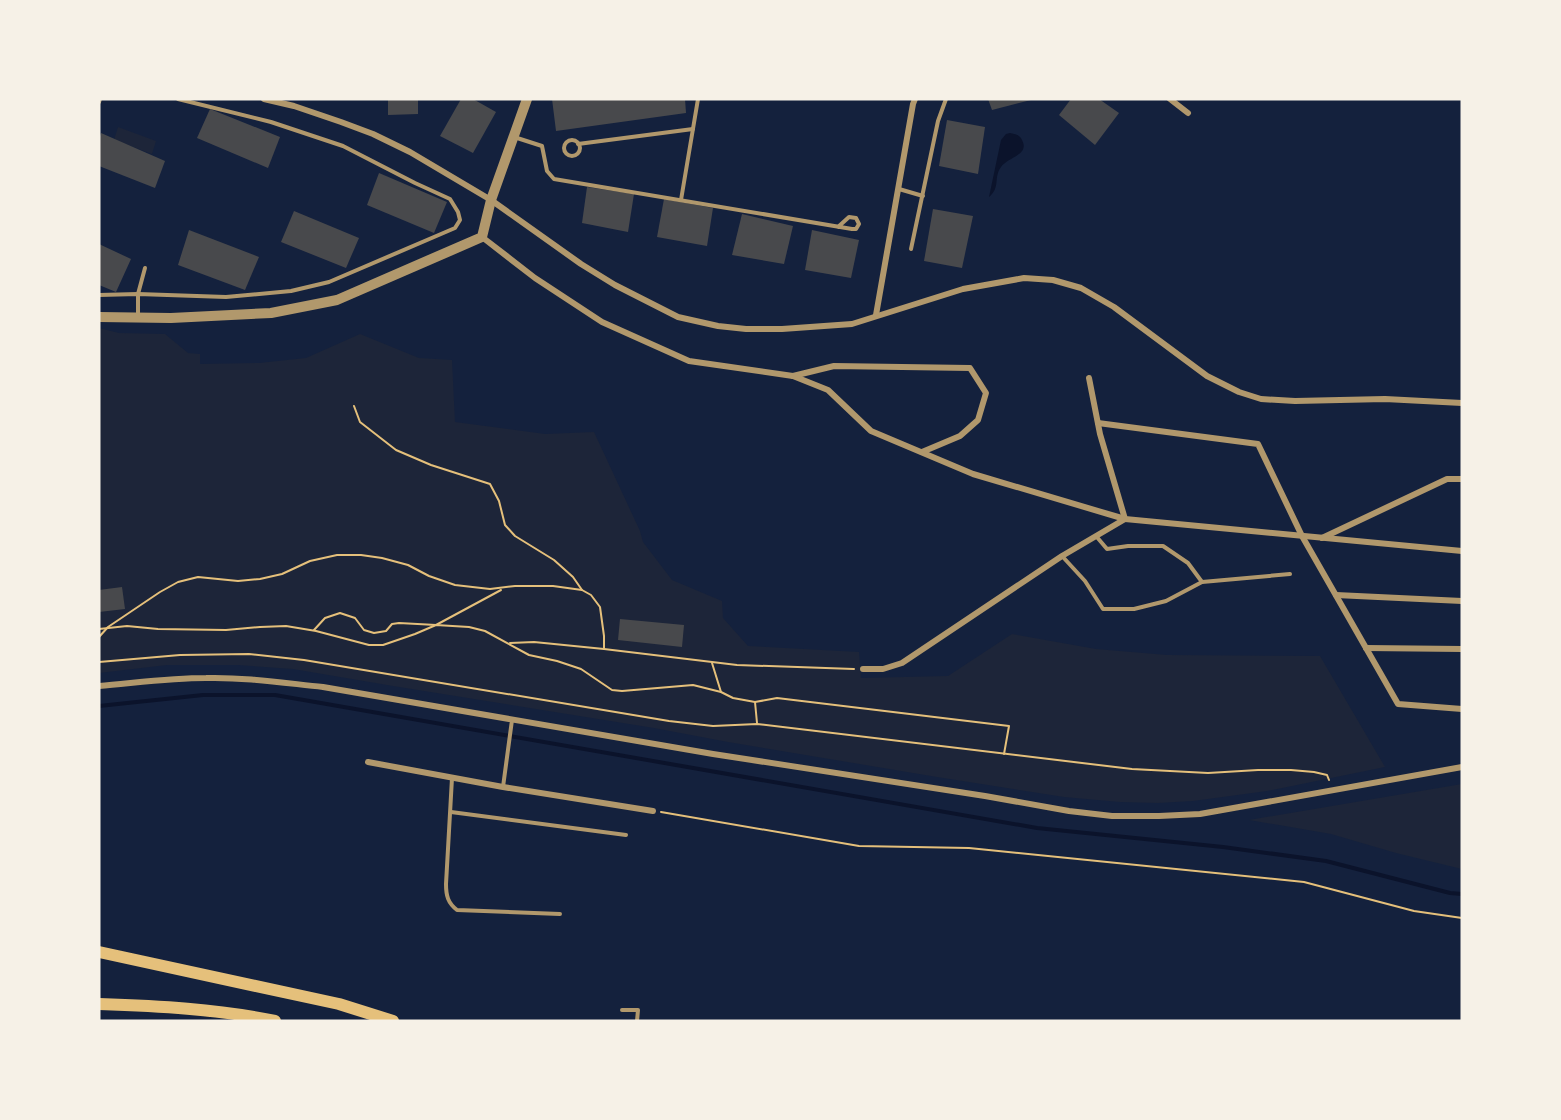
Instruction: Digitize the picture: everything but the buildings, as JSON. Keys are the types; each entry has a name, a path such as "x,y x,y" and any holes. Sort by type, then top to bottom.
{"main road":[{"path":"99,952 339,1004 393,1021"},
{"path":"99,1004 177,1007 274,1021"}],"street":[{"path":"264,99 294,106 373,134 410,152 491,200 581,264 678,317 718,326 746,329 852,324 963,289 1024,278 1053,280 1081,288 1114,307 1207,376 1239,392 1261,399 1295,401 1384,399 1462,403"},
{"path":"482,237 491,200 527,99"},
{"path":"876,315 915,99"},
{"path":"1170,99 1188,113"},
{"path":"99,317 171,318 271,313 338,300 482,237"},
{"path":"482,237 535,278 602,322 689,361 793,376 828,390 871,430 973,474 1125,519 1462,551"},
{"path":"793,376 834,366 970,368 986,393 978,420 960,436 922,453"},
{"path":"1089,378 1098,423 1125,519"},
{"path":"1098,423 1258,444 1302,536 1398,704 1462,709"},
{"path":"1322,538 1447,479 1462,479"},
{"path":"863,669 883,669 902,663 1062,556 1125,519"},
{"path":"1336,595 1462,601"},
{"path":"1366,648 1462,649"},
{"path":"99,686 207,678 260,680 323,687 713,754 1112,816 1200,814 1462,767"},
{"path":"368,762 653,811"}],"lane":[{"path":"99,296 138,294 226,297 291,291 329,282 348,274 455,228 460,219 459,212 450,199 343,146 271,122 178,99"},
{"path":"681,200 698,99"},
{"path":"911,249 938,121 946,99"},
{"path":"579,144 580,150 577,154 569,156 564,152 564,144 569,140 574,140 579,144 693,129"},
{"path":"513,137 542,146 547,171 554,179 838,227 856,229 860,224 859,220 853,216 838,227"},
{"path":"898,189 923,196"},
{"path":"138,317 138,294 145,268"},
{"path":"1096,536 1107,549 1128,546 1163,546 1188,563 1202,582"},
{"path":"1062,556 1085,581 1103,609 1134,609 1166,601 1202,582 1290,574"},
{"path":"503,787 513,719"},
{"path":"452,777 446,884 447,896 451,905 457,910 560,914"},
{"path":"451,812 626,835"},
{"path":"622,1010 638,1010 637,1021"}],"path":[{"path":"354,406 360,422 396,450 431,465 490,484 499,501 505,525 515,536 554,560 573,577 582,590"},
{"path":"99,637 108,627 178,582 198,577 238,581 260,579 282,574 310,561 337,555 361,555 408,565 429,576 455,585 490,589 515,586 553,586 582,590 591,595 600,607 604,649"},
{"path":"99,629 127,626 226,630 286,626 314,630 369,645 383,645 436,625 504,588"},
{"path":"314,630 325,618 340,613 355,618 364,630 374,633 386,631 392,624 399,623 469,627 485,631 529,656 557,661 581,669 612,690 693,684 733,698 755,702 777,698 1009,726 1004,754"},
{"path":"507,644 534,642 757,667 863,669"},
{"path":"99,662 180,655 249,654 316,662 669,721 713,726 757,724 1132,769 1208,773 1258,770 1314,772 1327,776 1334,790"},
{"path":"712,662 721,692"},
{"path":"755,702 757,724"},
{"path":"653,811 859,846 969,848 1304,882 1414,911 1462,918"}],"shaded area":[{"path":"118,127 156,141 152,154 114,140"},
{"path":"1010,133 1021,138 1023,149 1001,167 997,175 995,190 989,197 1001,140"},
{"path":"99,328 119,333 165,334 188,353 200,354 200,364 259,363 306,358 360,334 419,358 452,360 455,422 545,434 594,432 643,542 672,580 722,601 723,618 748,646 859,652 861,678 948,676 1012,634 1096,649 1167,655 1320,656 1385,767 1267,791 1193,801 1120,802 1064,797 937,777 293,669 238,665 167,665 99,673"},
{"path":"1462,784 1462,869 1331,834 1249,820"}],"waterway":[{"path":"99,706 203,695 275,695 1037,828 1223,847 1326,861 1450,893 1462,894"}]}
